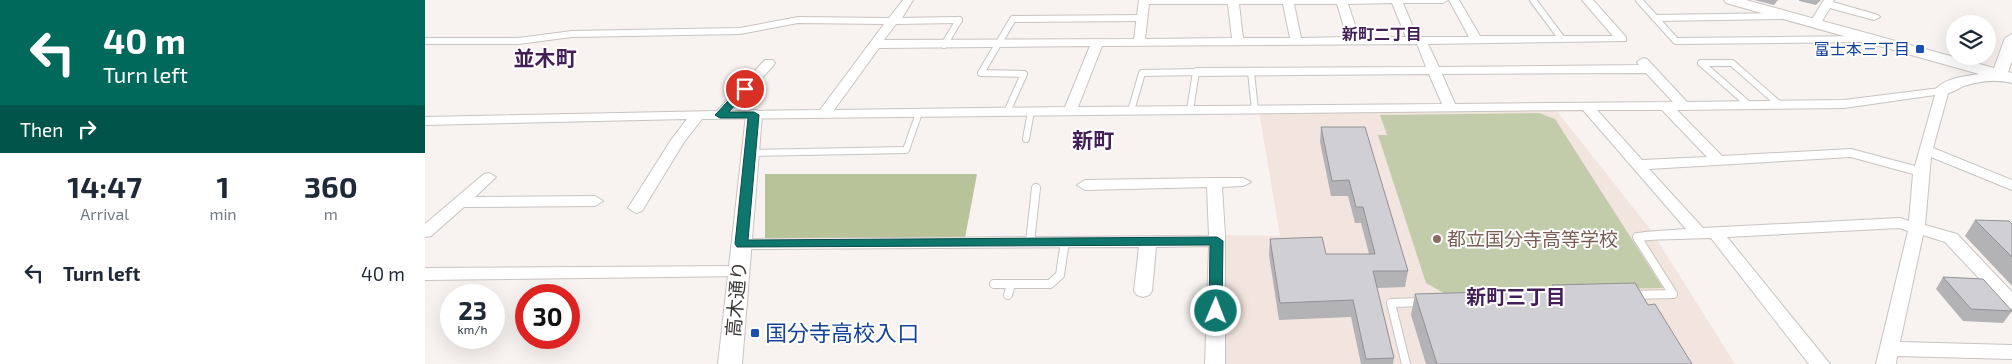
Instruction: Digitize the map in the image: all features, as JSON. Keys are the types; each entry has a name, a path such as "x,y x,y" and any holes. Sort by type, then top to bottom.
{"street":[{"path":"824,114 908,0"},
{"path":"1288,0 1296,40"},
{"path":"1396,0 1435,71 1451,108"},
{"path":"1139,42 1144,1 1443,0"},
{"path":"1454,0 1476,40"},
{"path":"877,44 1622,39 1587,0"},
{"path":"1731,0 2006,76"},
{"path":"1233,1 1238,41"},
{"path":"1342,1 1354,40"},
{"path":"1815,24 1828,2 1873,17"},
{"path":"425,41 518,41 572,34 740,30 799,20 895,20"},
{"path":"2006,76 2012,38"},
{"path":"1070,111 1097,43"},
{"path":"720,115 769,63"},
{"path":"1196,72 1435,71 1646,65 1684,106"},
{"path":"425,121 1031,111 1844,104 1943,90 1961,82 2006,76"},
{"path":"1943,90 1925,150 1921,172 1917,226 1887,357 2012,352"},
{"path":"1666,106 1718,160"},
{"path":"1587,107 1698,233"},
{"path":"637,208 678,140 698,115"},
{"name":"高木通り","path":"730,364 754,115"},
{"path":"1925,150 2012,185"},
{"path":"1638,165 1851,152 1921,172"},
{"path":"425,232 489,177"},
{"path":"1214,182 1217,241 1215,364"},
{"path":"1085,185 1243,182"},
{"path":"460,202 595,201"},
{"path":"1649,236 1698,233 1716,234 1900,222 1951,238 2012,303"},
{"path":"1716,234 1820,364"},
{"path":"1143,291 1148,241"},
{"path":"741,244 1217,241"},
{"path":"425,274 739,272"}],"lane":[{"path":"1533,0 1562,39"},
{"path":"1639,0 1676,41 1869,39"},
{"path":"1655,18 1787,16"},
{"path":"1007,112 1025,74 981,73 1013,19 1142,18"},
{"path":"895,20 959,20 944,45"},
{"path":"1749,105 1701,63 1732,63 1781,105"},
{"path":"1131,111 1142,72 1196,72 1190,110"},
{"path":"1251,72 1255,110"},
{"path":"1026,139 1031,111"},
{"path":"749,153 906,150 919,113"},
{"path":"1030,242 1036,188"},
{"path":"1624,296 1673,294 1637,236 1649,236"},
{"path":"994,284 1050,284 1060,275 1065,241"},
{"path":"1008,295 1011,284"},
{"path":"1406,364 1391,303 1430,302"}],"shaded area":[{"name":"都立国分寺高等学校","path":"1556,110 1651,230 1735,364 1215,364 1217,235 1280,236 1259,112"}],"green space":[{"path":"1539,113 1555,119 1663,288 1444,293 1426,283 1378,135 1387,135 1380,115"},
{"path":"765,174 977,174 965,238 765,244"}],"building":[{"path":"1321,127 1365,127 1408,271 1373,271 1394,358 1366,359 1353,300 1280,303 1270,239 1322,237 1326,254 1375,254 1363,207 1356,207 1349,180 1332,181"},
{"path":"1975,220 2009,221 2012,224 2012,257"},
{"path":"1943,277 1983,279 2012,311 1971,309"},
{"path":"1635,283 1648,305 1655,304 1692,364 1437,364 1415,294 1555,290 1552,285"}],"place":[{"name":"富士本三丁目","path":"1920,49"},
{"name":"都立国分寺高等学校","path":"1437,239"},
{"name":"国分寺高校入口","path":"755,333"}],"district":[{"name":"新町二丁目","path":"1382,34"},
{"name":"並木町","path":"545,59"},
{"name":"新町","path":"1093,141"},
{"name":"新町三丁目","path":"1516,297"}],"route":[{"path":"745,89 720,115 754,115 741,244 1217,241 1216,311"}]}
